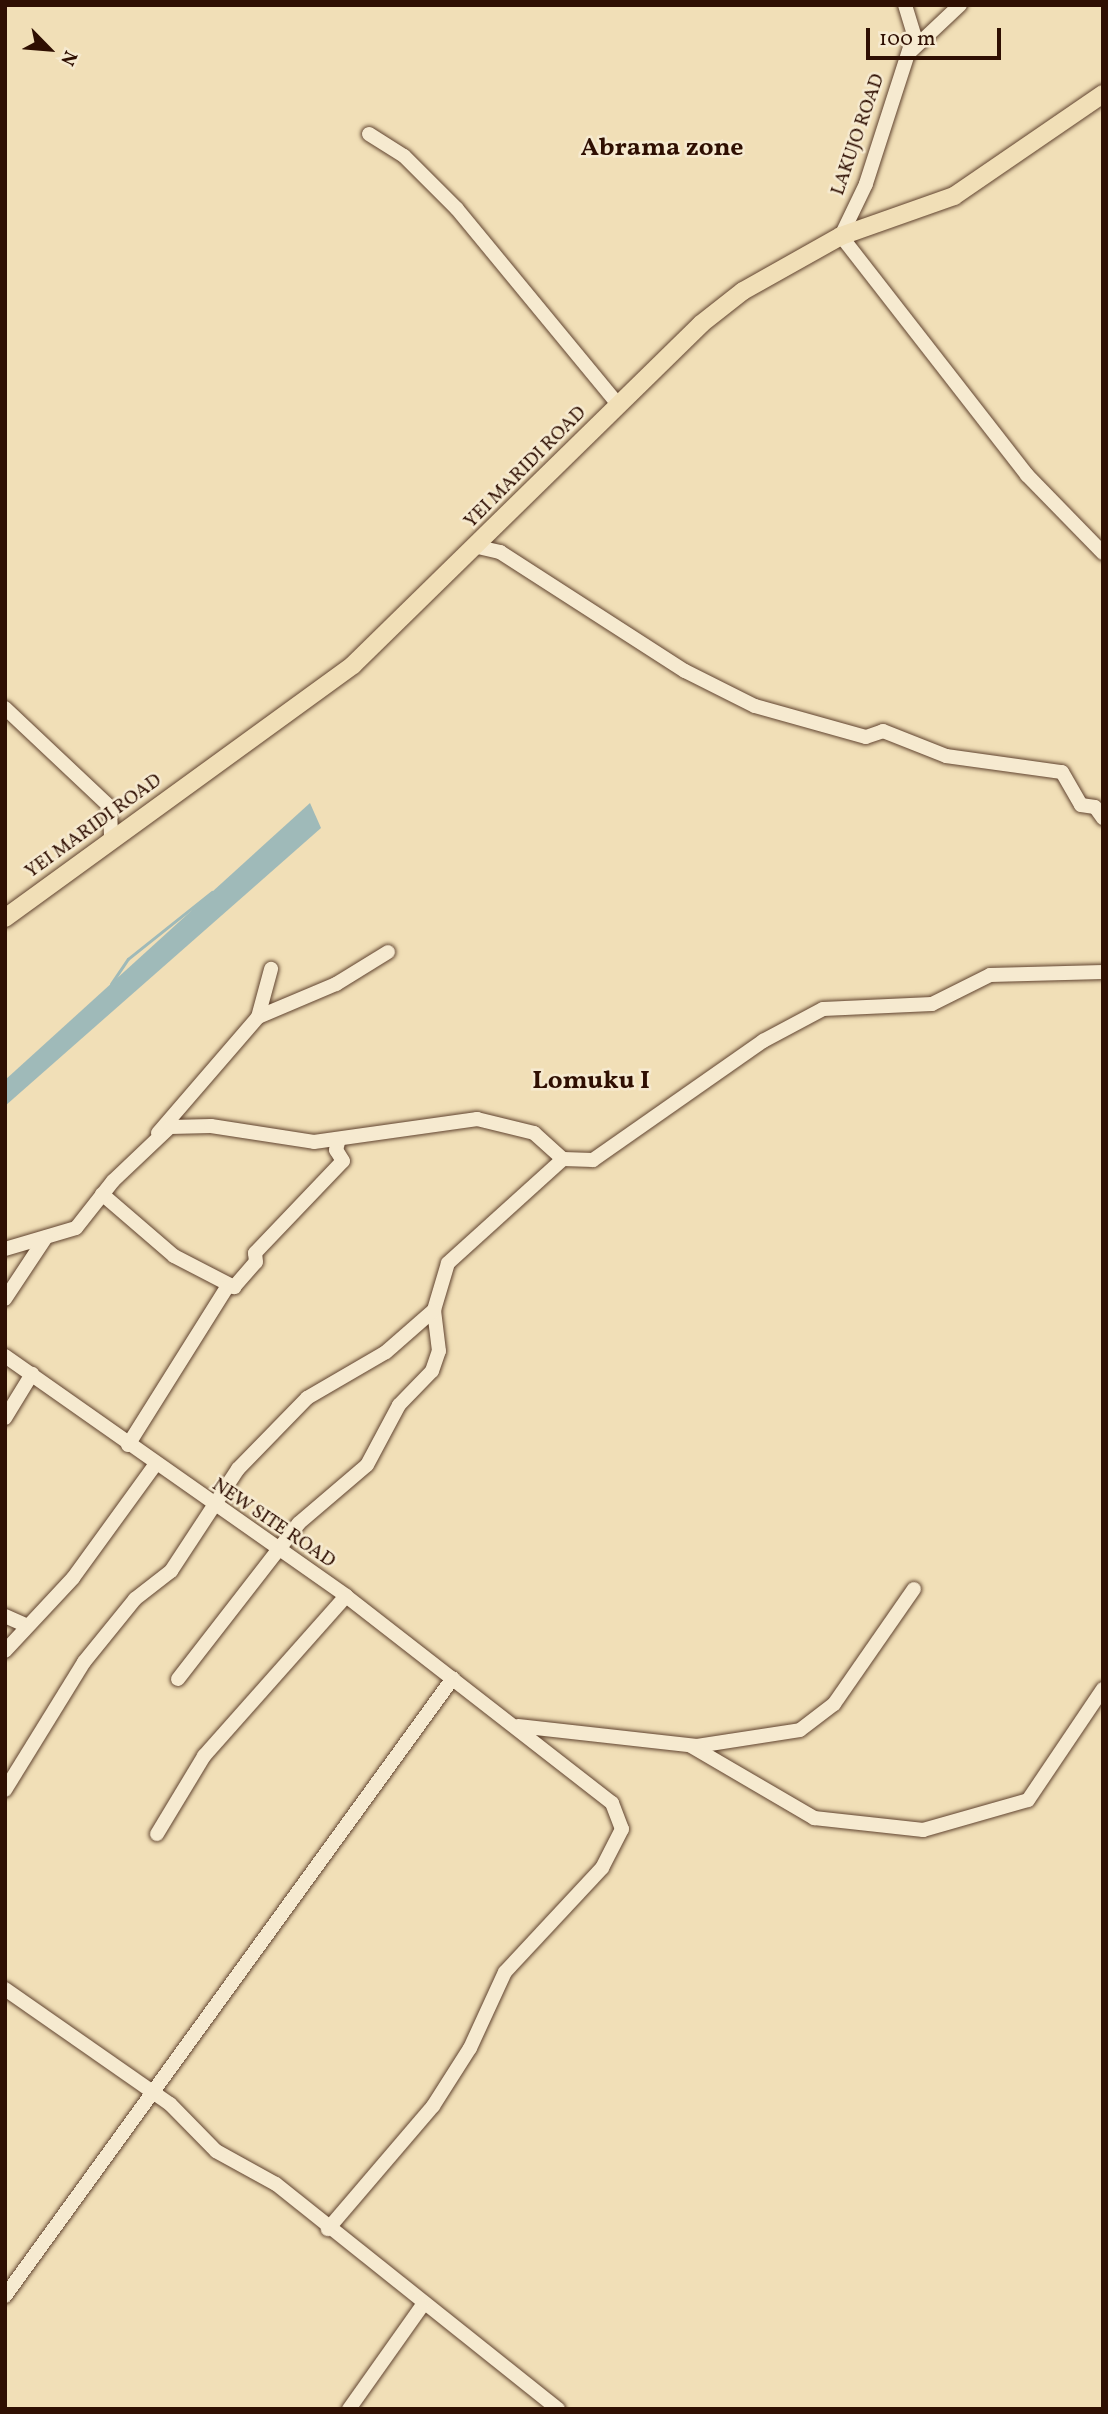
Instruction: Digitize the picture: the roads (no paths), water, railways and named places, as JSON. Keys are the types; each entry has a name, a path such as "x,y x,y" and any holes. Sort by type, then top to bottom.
{"main road":[{"name":"YEI MARIDI ROAD","path":"5,918 329,686 478,547 618,404 743,291 841,236 954,196 1103,94"}],"street":[{"name":"LAKUJO ROAD","path":"841,236 866,184 914,35 905,5"},
{"path":"907,54 960,5"},
{"path":"369,134 404,156 457,209 618,404"},
{"path":"841,236 1027,475 1103,553"},
{"path":"478,547 500,552 685,671 755,706 866,737 883,731 946,756 1062,772 1081,805 1095,807 1103,818"},
{"path":"5,708 110,807 111,840"},
{"path":"258,1017 335,984 388,953"},
{"path":"5,1249 76,1228 102,1194 157,1135 258,1017 271,969"},
{"path":"178,1679 313,1509 367,1465 399,1405 432,1371 439,1350 434,1310 441,1279 458,1250 563,1159 602,1155 762,1041 823,1009 932,1004 990,975 1103,972"},
{"path":"157,1135 187,1125 287,1140 339,1139 477,1119 534,1133 563,1159"},
{"path":"128,1446 227,1287 237,1284 256,1262 255,1253 272,1242 343,1161 336,1150 339,1139"},
{"path":"102,1194 174,1256 227,1287"},
{"path":"5,1299 46,1237"},
{"path":"5,1790 84,1662 135,1599 171,1571 211,1505 307,1398 386,1352 434,1310"},
{"name":"NEW SITE ROAD","path":"5,1356 277,1552 346,1596 516,1726 612,1802 622,1829 617,1846 564,1914 505,1972 470,2048 433,2106 328,2229"},
{"path":"5,1418 32,1374"},
{"path":"5,1651 73,1578 155,1465"},
{"path":"516,1726 691,1746 800,1730 834,1704 914,1590"},
{"path":"157,1834 204,1756 346,1596"},
{"path":"5,1616 27,1626"},
{"path":"5,2296 453,1678"},
{"path":"691,1746 814,1818 923,1830 995,1814 1028,1800 1103,1689"},
{"path":"5,1989 150,2093 216,2151 276,2184 422,2306 558,2409"},
{"path":"349,2409 422,2306"}],"water":[{"path":"310,803 321,828 5,1106 5,1080"}],"waterway":[{"path":"111,984 128,959 212,892"}],"district":[{"name":"Abrama zone","path":"662,149"},
{"name":"Lomuku I","path":"591,1082"}]}
